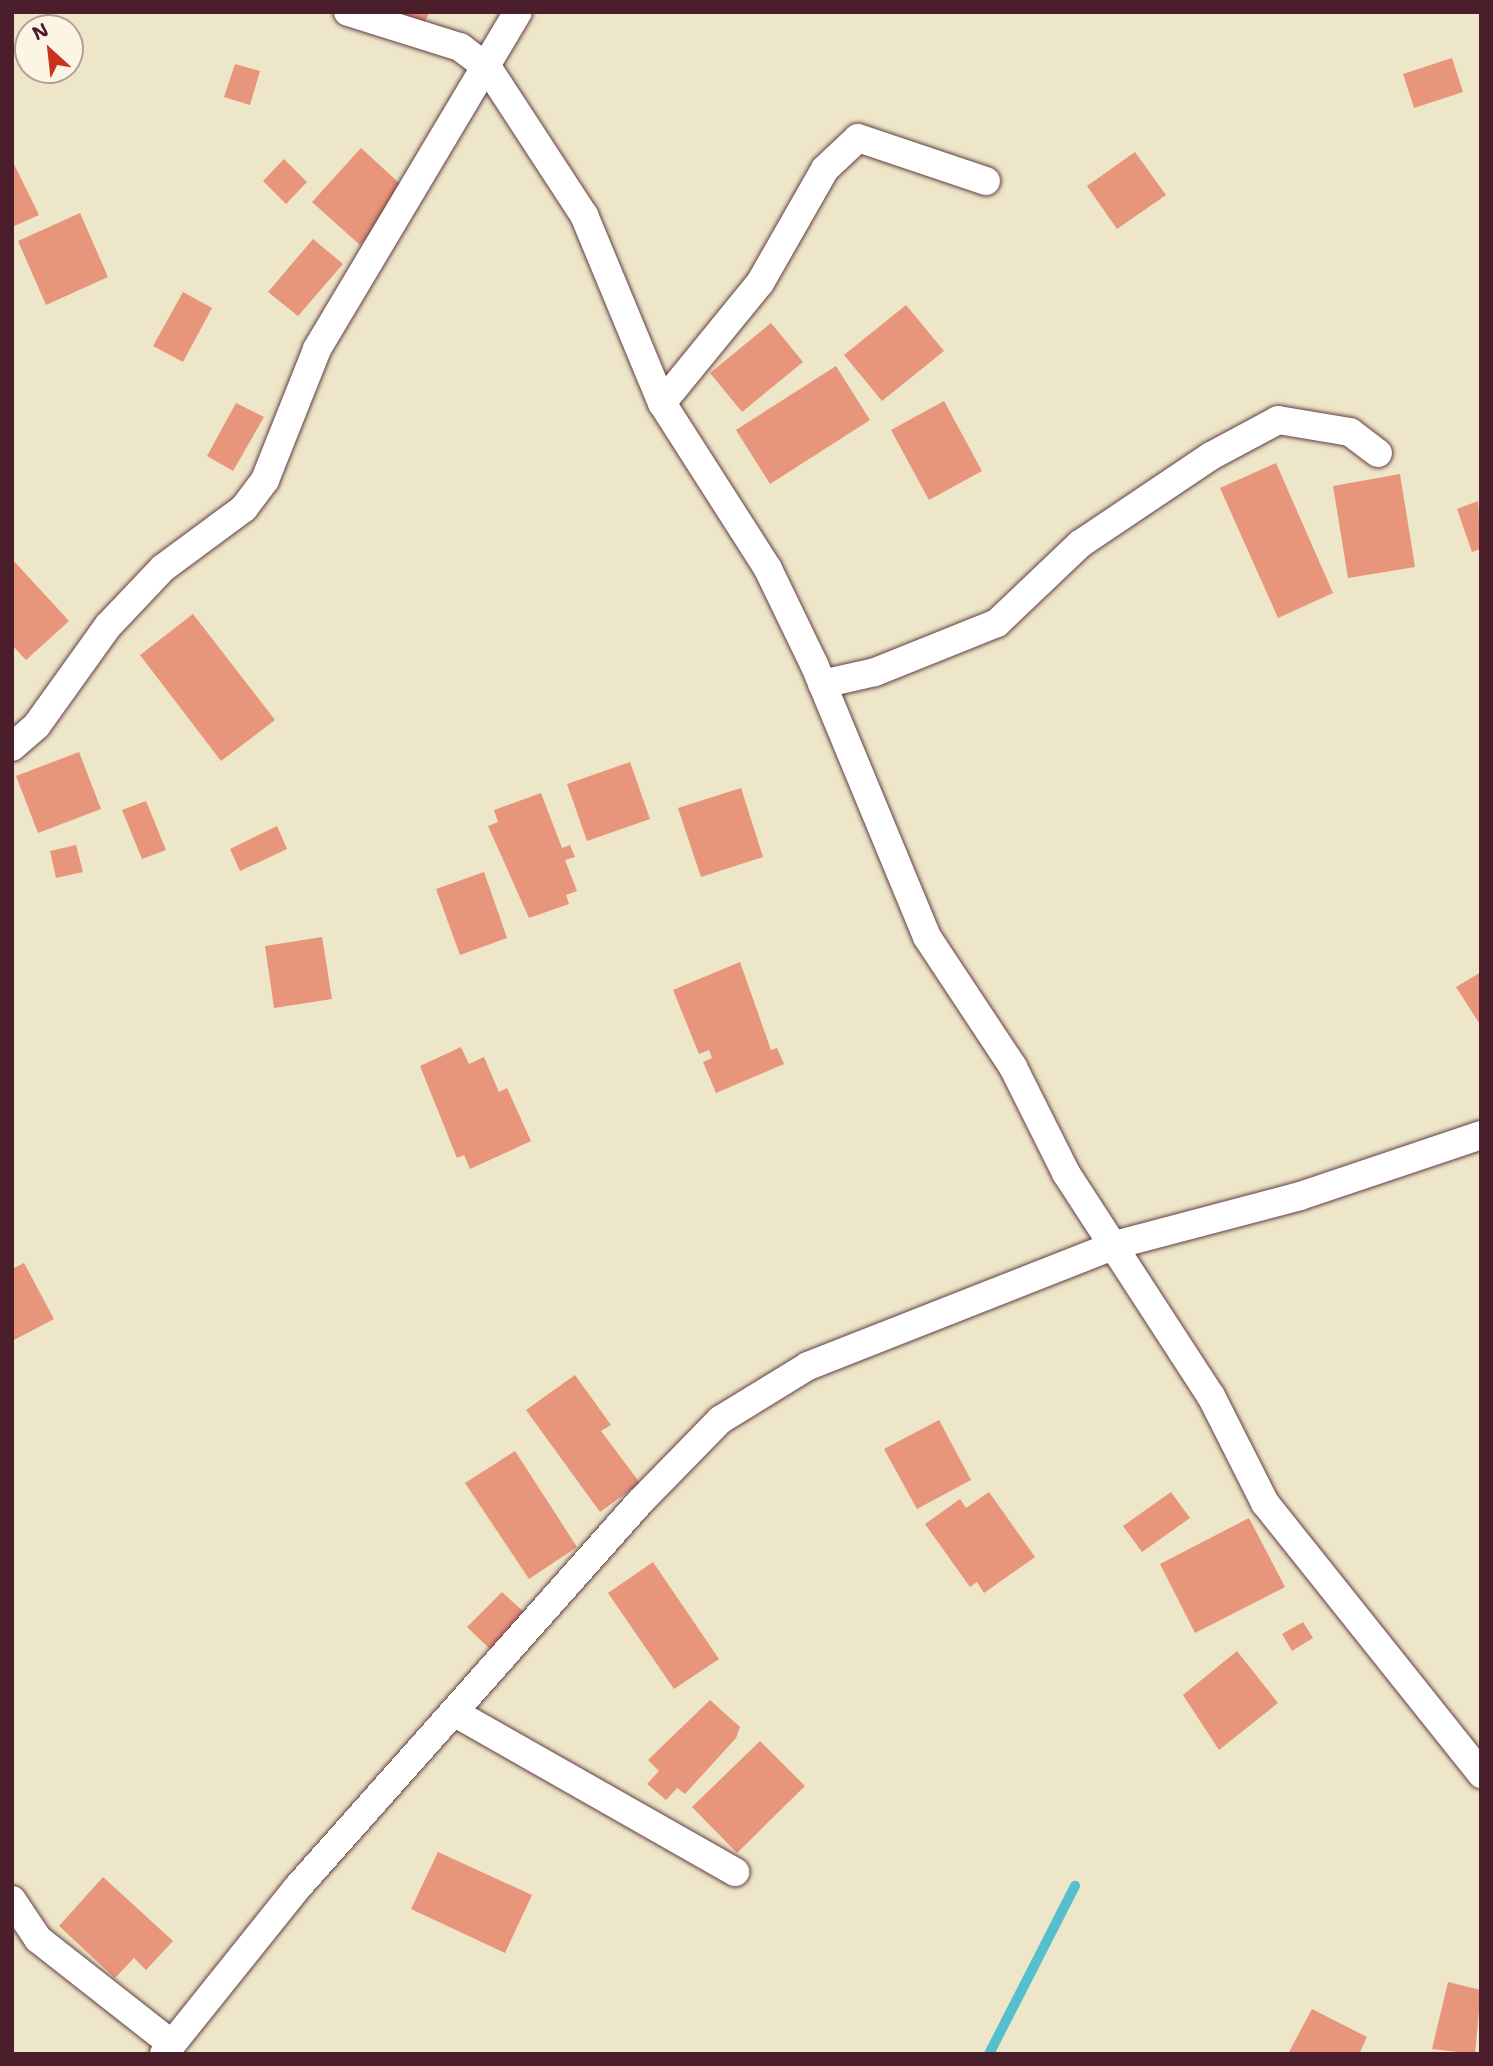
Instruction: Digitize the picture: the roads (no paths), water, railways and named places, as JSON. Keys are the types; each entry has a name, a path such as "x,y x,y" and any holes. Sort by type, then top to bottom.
{"street":[{"path":"348,12 460,47 488,68 584,215 662,403 768,569 822,684 927,937 1013,1067 1066,1173 1211,1396 1265,1503 1481,1774"},
{"path":"12,747 37,725 108,626 163,568 244,508 265,480 317,349 488,68 518,12"},
{"path":"662,403 760,283 825,169 858,138 986,181"},
{"path":"822,684 876,672 997,623 1080,544 1211,456 1278,420 1350,432 1378,453"},
{"path":"12,1900 38,1939 168,2049 298,1888 457,1714 640,1502 720,1420 808,1366 1115,1245 1300,1196 1481,1135"},
{"path":"457,1714 735,1872"}],"waterway":[{"path":"989,2054 1075,1886"}]}
